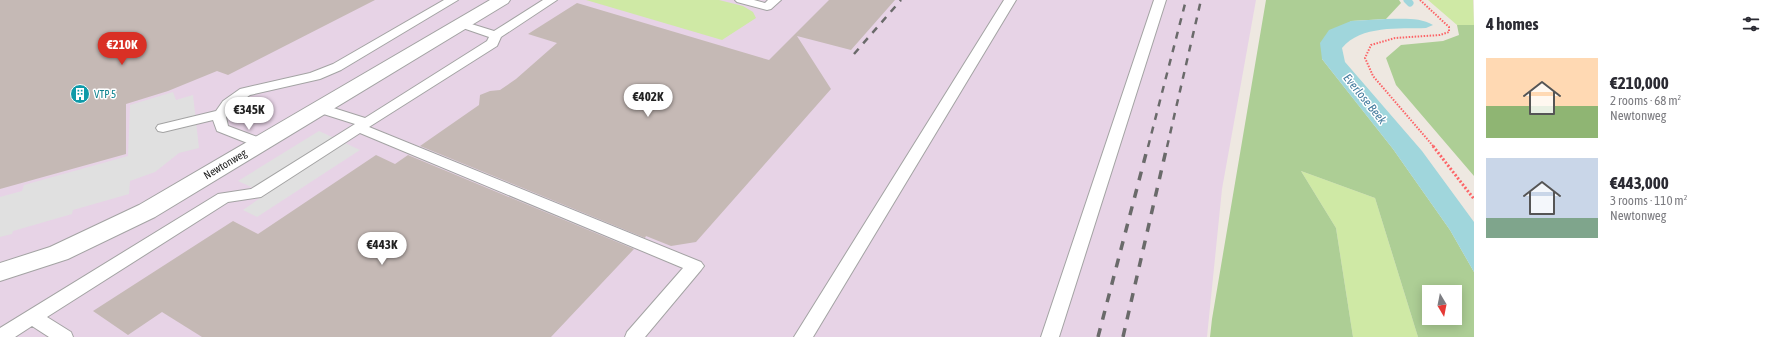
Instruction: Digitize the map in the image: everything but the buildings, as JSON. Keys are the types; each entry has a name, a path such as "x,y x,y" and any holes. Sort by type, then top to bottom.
{"street":[{"name":"Newtonweg","path":"0,272 58,253 147,211 502,0"}],"lane":[{"path":"260,144 222,128 219,117 228,104 245,92 271,84 296,81 315,76 337,67 452,0"},
{"path":"0,337 224,198 255,193 493,43 495,35 551,0"},
{"path":"741,0 767,6 775,0"},
{"path":"809,336 1010,0"},
{"path":"1050,337 1160,0"},
{"path":"461,24 495,35"},
{"path":"319,108 363,125 695,266 634,337"},
{"path":"163,128 222,114"},
{"path":"32,317 64,337"}],"path":[{"path":"1420,0 1449,27 1449,32 1440,35 1395,38 1371,45 1366,58 1372,76 1433,146 1474,199"}],"shaded area":[{"path":"0,0 1256,0 1222,189 1207,337 0,337"},
{"path":"173,92 176,100 193,95 199,148 179,153 155,172 130,181 129,194 73,210 72,214 13,231 12,234 0,237 0,197 22,191 24,185 128,156 130,105"},
{"path":"319,131 360,150 257,217 243,210 266,194 238,181"}],"green space":[{"path":"586,0 719,0 743,6 753,12 756,18 722,40"},
{"path":"1266,0 1399,0 1401,3 1386,19 1351,21 1322,59 1393,149 1450,230 1474,272 1474,337 1418,337 1375,198 1301,171 1336,228 1353,337 1210,337"},
{"path":"1428,0 1473,0 1474,25 1457,25"},
{"path":"1457,25 1474,25 1474,176 1396,85 1386,58 1401,45 1443,41 1459,35"},
{"path":"1301,171 1375,198 1418,337 1353,337 1336,228"}],"water":[{"name":"Everlose Beek","path":"1386,19 1416,20 1428,22 1433,25 1426,28 1381,30 1359,35 1342,48 1345,62 1422,151 1474,222 1474,272 1450,230 1393,149 1322,59 1320,43 1329,30 1351,21"}],"waterway":[{"path":"1407,0 1410,3"}],"railway":[{"path":"854,54 901,0"},
{"path":"1148,147 1186,0"},
{"path":"1167,147 1201,0"},
{"path":"1098,337 1148,146"},
{"path":"1123,337 1167,146"}],"place":[{"name":"VTP 5","path":"80,94"}]}
